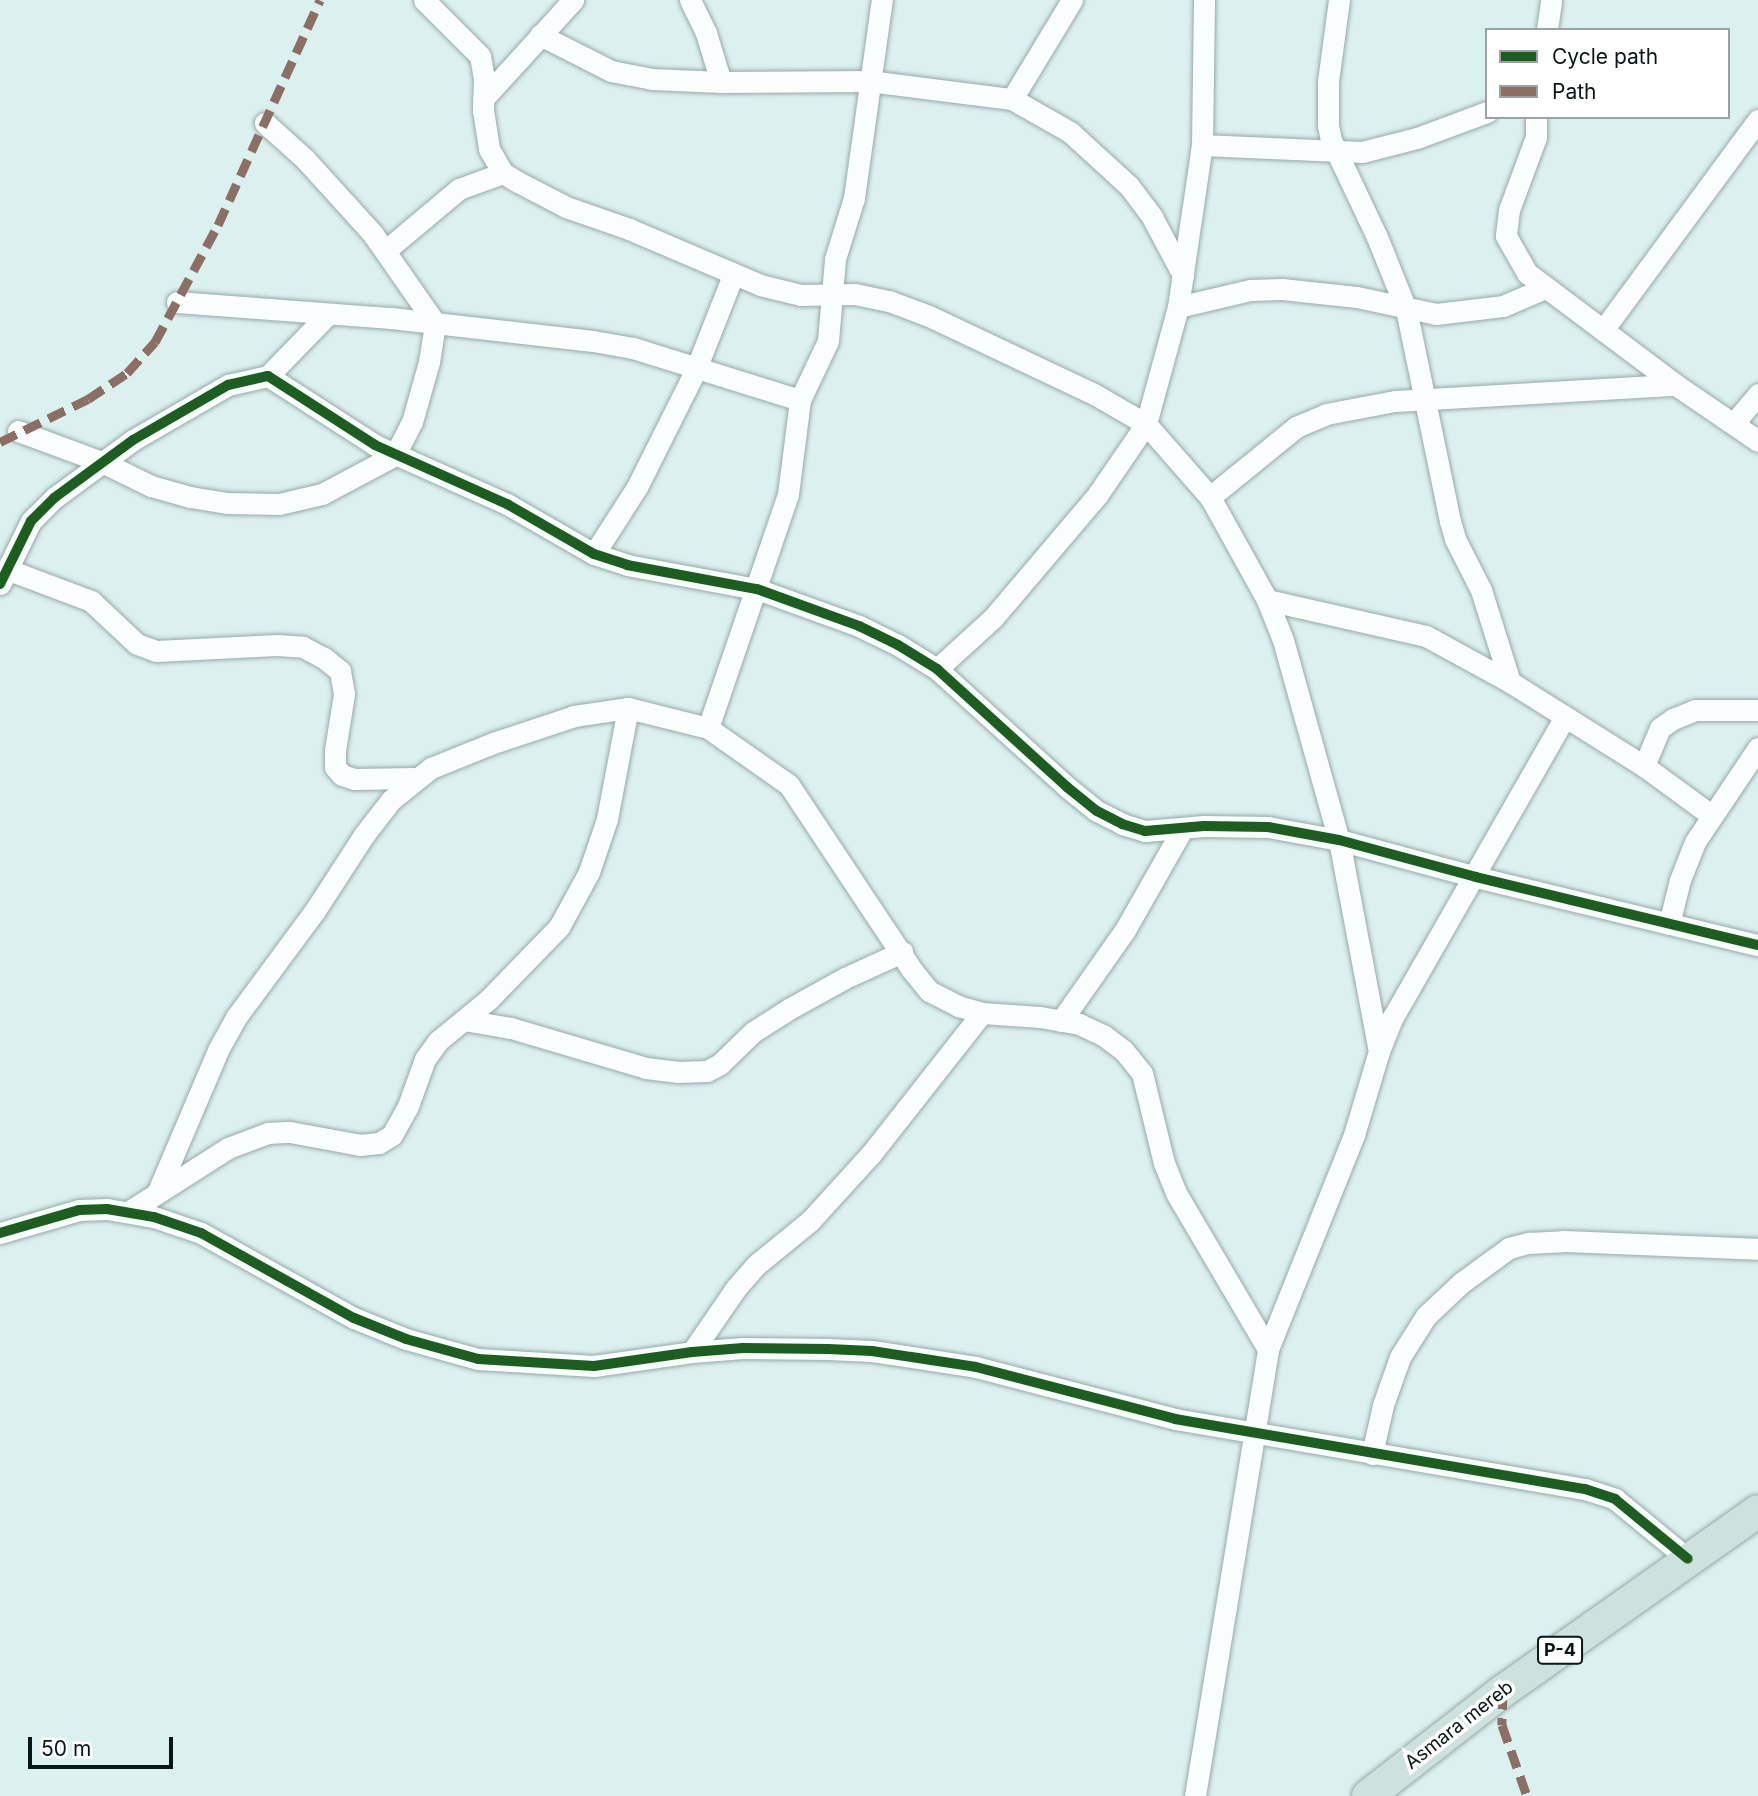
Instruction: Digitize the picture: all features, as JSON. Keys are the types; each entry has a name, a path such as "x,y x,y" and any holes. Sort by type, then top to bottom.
{"highway":[{"name":"Asmara mereb","path":"1368,1796 1503,1691 1758,1511"}],"street":[{"path":"424,0 480,56 489,149 503,173 566,207 629,229 733,275 786,292 855,295 889,301 929,316 1094,394 1146,424 1210,496 1267,600 1283,640 1339,840 1379,1051"},
{"path":"483,99 573,0"},
{"path":"690,0 706,33 722,82"},
{"path":"708,728 788,494 800,400 828,341 835,259 858,177 869,80 882,0"},
{"path":"1012,99 1072,0"},
{"path":"937,669 993,618 1075,522 1124,460 1146,424 1178,307 1202,145 1204,0"},
{"path":"1339,0 1328,81 1328,125 1337,153 1377,237 1406,309 1423,399 1455,539 1481,590 1510,682"},
{"path":"1546,28 1551,0"},
{"path":"540,35 611,71 652,79 722,82 869,80 1012,99 1070,132 1129,186 1152,217 1183,275"},
{"path":"1202,145 1362,152 1393,145 1485,113"},
{"path":"1536,119 1535,136 1509,210 1506,236 1527,273 1676,385 1758,441"},
{"path":"1603,330 1758,120"},
{"path":"18,431 102,462 151,486 190,497 227,503 279,504 322,494 395,456 412,422 429,362 435,323 385,251 341,197 265,123"},
{"path":"385,251 459,190 503,173"},
{"path":"594,554 637,487 696,369 733,275"},
{"path":"1178,307 1250,290 1282,289 1357,297 1436,314 1493,307 1545,288"},
{"path":"177,302 435,323 593,341 633,348 800,400"},
{"path":"328,314 268,376 228,385 157,425 40,509 3,576 91,601 137,645 156,651 278,645 303,648 324,658 340,671 344,694 335,767 342,775 354,779 415,778"},
{"path":"268,376 395,456 507,504 594,554 628,565 757,589 859,626 937,669 1097,811 1122,824 1145,831 1268,827 1339,840 1476,877 1758,946"},
{"path":"1210,496 1296,427 1326,414 1395,401 1676,385"},
{"path":"1734,423 1758,394"},
{"path":"1267,600 1426,636 1510,682 1644,766 1711,815"},
{"path":"128,1212 229,1148 268,1133 290,1132 360,1145 379,1143 392,1135 408,1106 425,1059 438,1041 464,1020 559,927 589,872 607,819 628,708"},
{"path":"158,1191 214,1060 237,1016 314,912 364,835 391,800 415,778 431,768 493,743 574,716 628,708 708,728 789,785 929,991 958,1006 982,1013 1061,1021 1103,1035 1124,1051 1142,1073 1164,1163 1176,1193 1268,1349"},
{"path":"1644,766 1660,728 1673,719 1695,710 1758,710"},
{"path":"1195,1796 1268,1349 1354,1135 1379,1051 1414,976 1476,877 1565,717"},
{"path":"1669,923 1680,880 1711,815 1758,748"},
{"path":"1061,1021 1125,930 1183,828"},
{"path":"464,1020 511,1028 646,1068 677,1072 707,1070 720,1064 753,1032 789,1009 845,978 902,952"},
{"path":"692,1352 736,1288 756,1265 810,1221 871,1154 982,1013"},
{"path":"0,1233 79,1210 128,1212 177,1223 201,1233 354,1318 406,1339 478,1359 594,1366 692,1352 743,1348 828,1349 911,1356 976,1367 1175,1419 1254,1435 1585,1489 1615,1499 1688,1559"},
{"path":"1373,1454 1383,1405 1400,1357 1426,1316 1461,1283 1509,1248 1528,1243 1563,1241 1758,1249"}],"marked path":[{"path":"0,442 88,399 127,373 155,342 218,225 320,0"},
{"path":"1503,1691 1502,1725 1527,1796"}],"cycle path":[{"path":"0,584 31,521 54,498 133,440 228,385 268,376 375,445 507,504 594,554 627,565 757,589 859,626 898,645 937,669 1067,787 1097,811 1122,824 1145,831 1204,826 1268,827 1339,840 1476,877 1758,945"},
{"path":"0,1233 79,1210 107,1209 154,1217 201,1233 354,1318 406,1339 478,1359 594,1366 692,1352 743,1348 828,1349 872,1351 976,1367 1175,1419 1585,1489 1615,1499 1688,1559"}]}
